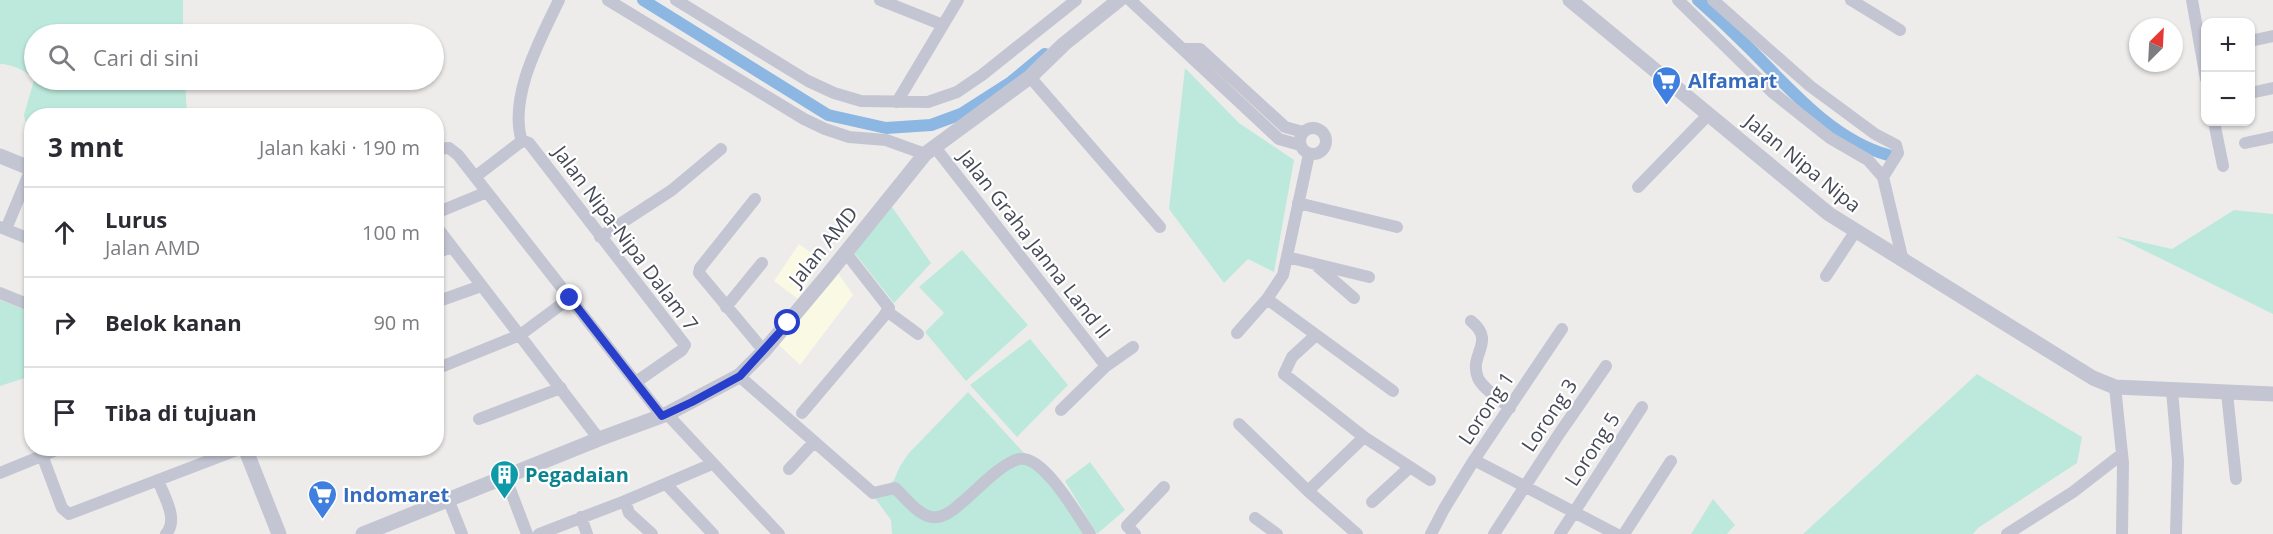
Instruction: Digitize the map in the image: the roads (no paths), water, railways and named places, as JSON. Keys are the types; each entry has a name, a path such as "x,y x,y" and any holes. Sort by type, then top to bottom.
{"street":[{"path":"476,177 520,143 519,102 527,74 559,0"},
{"path":"608,0 804,119 825,129 849,136 886,140 929,150"},
{"path":"676,0 808,81 861,101 897,102 928,102 957,92 990,69 1076,0"},
{"path":"880,0 943,25"},
{"path":"897,102 958,0"},
{"name":"Jalan AMD","path":"363,534 664,415 740,376 764,351 846,253 900,182 929,150 1030,77 1064,44 1119,0"},
{"path":"1130,0 1279,139 1304,143 1298,203 1283,275 1267,299 1237,333"},
{"name":"Jalan Nipa Nipa","path":"1570,0 1811,199 1855,232 2093,378 2115,387"},
{"path":"1678,0 1772,92 1830,138 1868,160 1883,177 1903,261"},
{"path":"1713,0 1810,87 1875,134 1896,145 1895,158 1883,177"},
{"path":"1851,0 1900,30"},
{"path":"2192,0 2201,49"},
{"path":"2255,40 2273,36"},
{"path":"1030,77 1160,227"},
{"path":"2255,92 2273,88"},
{"path":"1638,187 1709,114"},
{"path":"2215,126 2223,166"},
{"path":"2245,143 2273,137"},
{"name":"Jalan Nipa-Nipa Dalam 7","path":"520,143 529,143 685,345 682,350 636,382"},
{"path":"444,148 454,151 476,177 664,415 779,534"},
{"path":"600,237 672,190 721,149"},
{"name":"Jalan Graha Janna Land II","path":"929,150 1106,366"},
{"path":"0,156 24,166"},
{"path":"24,184 3,228 24,237"},
{"path":"444,210 487,192"},
{"path":"755,199 700,268 699,275 764,351"},
{"path":"1298,203 1397,227"},
{"path":"1826,276 1855,232"},
{"path":"444,236 599,439"},
{"path":"444,250 452,247"},
{"path":"801,413 888,312 886,302 846,253"},
{"path":"1287,257 1369,278"},
{"path":"726,307 762,263"},
{"path":"1314,264 1354,298"},
{"path":"444,299 481,286"},
{"path":"0,293 24,303"},
{"path":"444,366 520,335 570,298"},
{"path":"1267,299 1393,391"},
{"path":"888,312 918,334"},
{"path":"1295,320 1300,349"},
{"path":"1471,321 1480,328 1483,334 1476,369 1479,380 1510,408"},
{"name":"Lorong 1","path":"1431,534 1474,460 1562,329"},
{"path":"1316,335 1292,357 1284,374 1364,437 1430,480"},
{"name":"Jalan Graha Janna Land II","path":"1060,410 1106,366 1133,347"},
{"name":"Lorong 3","path":"1494,534 1606,366"},
{"path":"740,376 873,493 895,488 915,507 932,517 947,514 1009,464 1022,459 1029,460 1048,473 1090,534"},
{"path":"2122,534 2122,454 2115,387 2273,394"},
{"path":"479,419 561,388"},
{"path":"2172,390 2178,461 2176,534"},
{"path":"2227,393 2236,479"},
{"name":"Lorong 5","path":"1560,534 1642,407"},
{"path":"1239,424 1308,491 1357,534"},
{"path":"1308,491 1364,437"},
{"path":"789,469 814,442"},
{"path":"2011,532 2073,492 2122,454"},
{"path":"0,472 40,456"},
{"path":"42,456 62,508 67,514 77,513 222,456"},
{"path":"247,456 279,534"},
{"path":"1474,460 1616,534"},
{"path":"1624,534 1671,461"},
{"path":"539,534 581,517 627,507 666,484 712,464"},
{"path":"1372,502 1410,467"},
{"path":"505,476 528,534"},
{"path":"158,480 173,521 166,534"},
{"path":"666,484 713,534"},
{"path":"1135,534 1127,526 1164,487"},
{"path":"448,499 462,534"},
{"path":"627,507 637,534"},
{"path":"627,507 652,534"},
{"path":"581,517 587,534"},
{"path":"1255,518 1277,534"}],"waterway":[{"path":"643,0 828,115 886,128 931,125 961,114 1011,82 1045,54"},
{"path":"1698,0 1828,124 1847,137 1888,155"}],"place":[{"name":"Alfamart","path":"1667,106"},
{"name":"Pegadaian","path":"504,500"},
{"name":"Indomaret","path":"322,520"}]}
